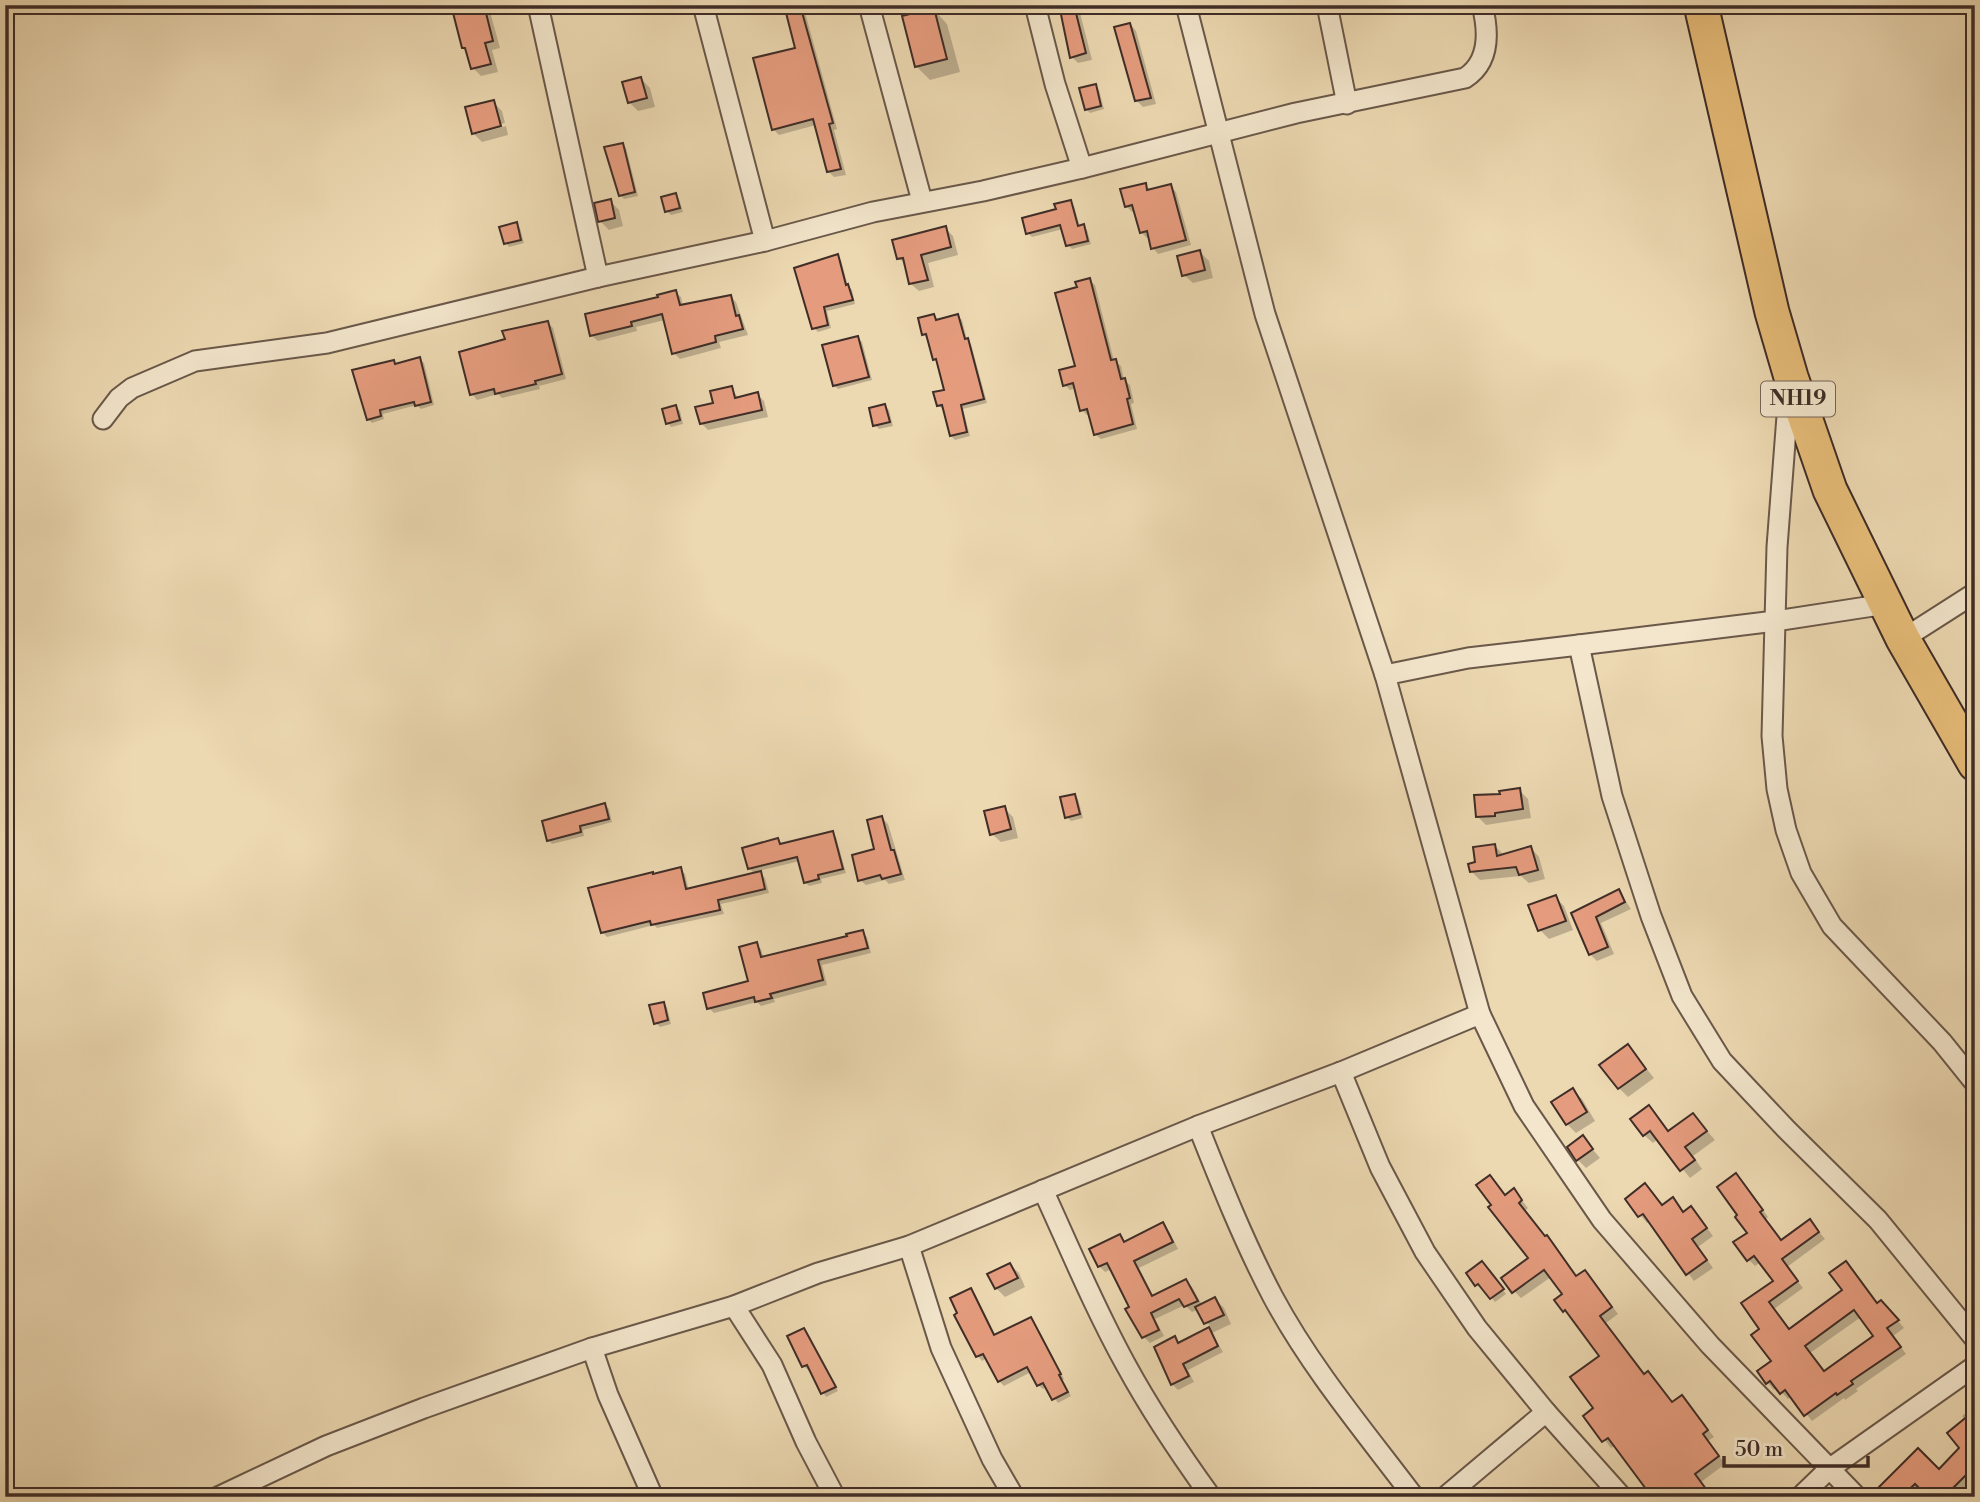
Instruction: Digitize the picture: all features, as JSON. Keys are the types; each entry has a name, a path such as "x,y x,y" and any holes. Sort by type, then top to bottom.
{"highway":[{"name":"NH19","path":"1701,5 1772,312 1830,490 1903,639 1975,764"}],"street":[{"path":"538,5 598,277"},
{"path":"703,5 765,241"},
{"path":"869,5 922,201"},
{"path":"1035,5 1055,83 1082,168"},
{"path":"1186,5 1265,314 1385,675 1480,1014 1524,1106 1602,1220 1710,1345 1857,1497"},
{"path":"1328,5 1347,104"},
{"path":"103,419 119,398 132,388 195,361 327,343 598,277 765,241 847,218 1082,168 1296,113 1465,78 1476,71 1483,60 1486,43 1482,5"},
{"path":"1791,377 1777,547 1772,736 1777,789 1786,830 1801,873 1832,926 1942,1042 1975,1083"},
{"path":"1903,639 1975,593"},
{"path":"1385,675 1468,658 1775,621 1886,604"},
{"path":"1578,645 1612,796 1651,916 1682,996 1723,1061 1787,1130 1878,1220 1975,1339"},
{"path":"218,1497 326,1446 424,1408 592,1348 734,1306 818,1273 909,1246 1198,1126 1340,1072 1480,1014"},
{"path":"1340,1072 1380,1167 1425,1252 1477,1328 1546,1412 1622,1497"},
{"path":"1198,1126 1238,1226 1274,1298 1319,1371 1414,1497"},
{"path":"1043,1190 1126,1365 1167,1435 1211,1497"},
{"path":"909,1246 941,1348 992,1459 1014,1497"},
{"path":"734,1306 772,1365 806,1442 835,1497"},
{"path":"592,1348 608,1395 653,1497"},
{"path":"1800,1497 1829,1469 1975,1366"},
{"path":"1446,1497 1546,1412"}],"building":[{"path":"451,5 484,5 493,41 485,43 491,64 471,69 465,48 462,48"},
{"path":"784,5 800,5 833,123 829,124 841,169 827,172 813,119 772,130 753,58 795,48"},
{"path":"1059,5 1074,5 1086,53 1070,58"},
{"path":"934,8 947,59 915,67 902,16"},
{"path":"1130,23 1151,98 1135,101 1114,27"},
{"path":"641,77 647,98 628,103 622,82"},
{"path":"1096,84 1101,106 1085,110 1079,88"},
{"path":"494,100 501,126 472,134 465,107"},
{"path":"623,143 635,192 619,196 604,147"},
{"path":"1146,183 1147,190 1171,184 1186,240 1151,249 1147,231 1140,233 1132,205 1125,207 1120,189"},
{"path":"676,193 680,208 665,212 661,197"},
{"path":"611,199 615,218 598,222 594,203"},
{"path":"1071,200 1078,226 1084,224 1088,241 1066,246 1060,225 1026,234 1022,218 1056,209 1054,204"},
{"path":"517,222 521,240 504,244 499,227"},
{"path":"946,226 951,247 921,255 928,280 909,284 903,258 897,259 892,240"},
{"path":"1200,250 1205,270 1182,276 1177,256"},
{"path":"838,254 853,300 824,307 828,325 812,329 794,268"},
{"path":"1090,278 1111,360 1116,359 1121,379 1125,378 1133,424 1094,435 1087,409 1080,411 1073,383 1063,386 1059,370 1075,366 1055,293 1077,287 1075,282"},
{"path":"676,290 680,305 731,295 736,316 739,315 743,329 715,336 716,342 672,354 662,314 631,322 632,326 590,336 585,314 658,297 657,295"},
{"path":"934,314 936,320 958,314 965,339 968,338 984,399 961,405 967,432 950,436 942,405 937,406 933,392 944,390 936,359 933,360 926,334 922,335 918,318"},
{"path":"548,321 562,374 535,381 536,384 495,394 494,389 470,395 459,352 505,339 502,331"},
{"path":"858,336 869,377 833,386 822,345"},
{"path":"420,357 431,402 415,406 414,402 380,410 381,416 367,420 352,370 394,360 395,364"},
{"path":"732,386 735,398 758,392 762,410 700,424 695,407 713,403 710,391"},
{"path":"885,404 890,422 873,426 869,408"},
{"path":"676,405 680,420 666,424 662,409"},
{"path":"1520,788 1523,809 1495,813 1495,816 1476,817 1474,795 1500,794 1499,791"},
{"path":"1075,794 1080,814 1065,818 1060,797"},
{"path":"605,803 609,819 580,826 581,832 547,841 542,821"},
{"path":"1005,806 1011,829 990,835 984,811"},
{"path":"882,816 901,874 882,879 880,875 858,881 852,855 874,849 867,820"},
{"path":"833,831 843,869 818,875 819,879 804,883 797,857 748,869 742,848 778,838 780,844"},
{"path":"1495,844 1497,856 1531,846 1538,870 1519,875 1516,867 1470,872 1468,864 1475,862 1473,847"},
{"path":"681,867 686,889 761,871 765,889 718,900 720,910 651,925 650,921 601,933 588,888"},
{"path":"1619,889 1625,902 1596,917 1608,947 1589,955 1571,913"},
{"path":"1556,895 1566,921 1538,931 1528,905"},
{"path":"863,930 868,948 818,960 823,980 770,994 772,998 755,1002 754,997 707,1009 703,993 748,981 739,947 757,942 761,957"},
{"path":"664,1002 668,1020 654,1024 649,1005"},
{"path":"1628,1044 1646,1069 1618,1089 1599,1065"},
{"path":"1573,1088 1587,1112 1566,1125 1551,1102"},
{"path":"1649,1105 1668,1131 1693,1113 1707,1131 1685,1147 1695,1160 1680,1171 1650,1131 1643,1136 1630,1119"},
{"path":"1583,1135 1593,1149 1576,1161 1567,1147"},
{"path":"1736,1173 1781,1240 1810,1219 1819,1232 1782,1259 1798,1281 1769,1302 1789,1329 1842,1290 1829,1273 1846,1261 1877,1303 1881,1300 1899,1320 1887,1328 1901,1347 1851,1381 1853,1384 1804,1416 1785,1390 1780,1394 1770,1381 1766,1384 1757,1371 1771,1361 1751,1335 1759,1329 1741,1303 1773,1281 1754,1256 1747,1261 1733,1242 1747,1233 1717,1187","holes":["1854,1310 1873,1336 1824,1371 1805,1346"]},
{"path":"1490,1175 1505,1195 1514,1188 1522,1200 1519,1203 1545,1236 1547,1235 1576,1276 1585,1270 1612,1307 1600,1316 1644,1374 1648,1371 1672,1402 1682,1395 1708,1430 1703,1434 1719,1456 1695,1474 1712,1497 1652,1497 1608,1438 1602,1442 1583,1416 1593,1408 1570,1377 1599,1356 1565,1310 1563,1312 1554,1300 1562,1294 1544,1270 1512,1293 1501,1278 1528,1258 1488,1207 1491,1205 1476,1185"},
{"path":"1645,1183 1662,1205 1673,1197 1683,1212 1691,1206 1707,1228 1692,1239 1707,1260 1686,1275 1643,1214 1638,1217 1625,1199"},
{"path":"1163,1222 1173,1242 1134,1261 1152,1296 1186,1279 1198,1301 1184,1307 1179,1299 1151,1313 1159,1330 1142,1338 1125,1309 1129,1307 1107,1263 1098,1267 1089,1249 1120,1234 1124,1242"},
{"path":"1482,1261 1504,1289 1490,1299 1478,1284 1475,1286 1466,1273"},
{"path":"1010,1263 1018,1278 995,1289 987,1274"},
{"path":"971,1288 994,1335 1031,1317 1068,1392 1052,1400 1043,1383 1037,1386 1027,1367 998,1382 983,1354 976,1357 954,1315 957,1313 950,1298"},
{"path":"1215,1297 1224,1315 1204,1324 1195,1307"},
{"path":"1209,1327 1218,1346 1183,1364 1189,1376 1171,1385 1154,1347 1175,1336 1178,1343"},
{"path":"804,1328 836,1387 821,1394 807,1365 802,1367 787,1336"},
{"path":"1975,1410 1975,1466 1944,1497 1928,1497 1915,1484 1901,1497 1869,1497 1918,1448 1939,1469 1959,1448 1947,1433"}]}
